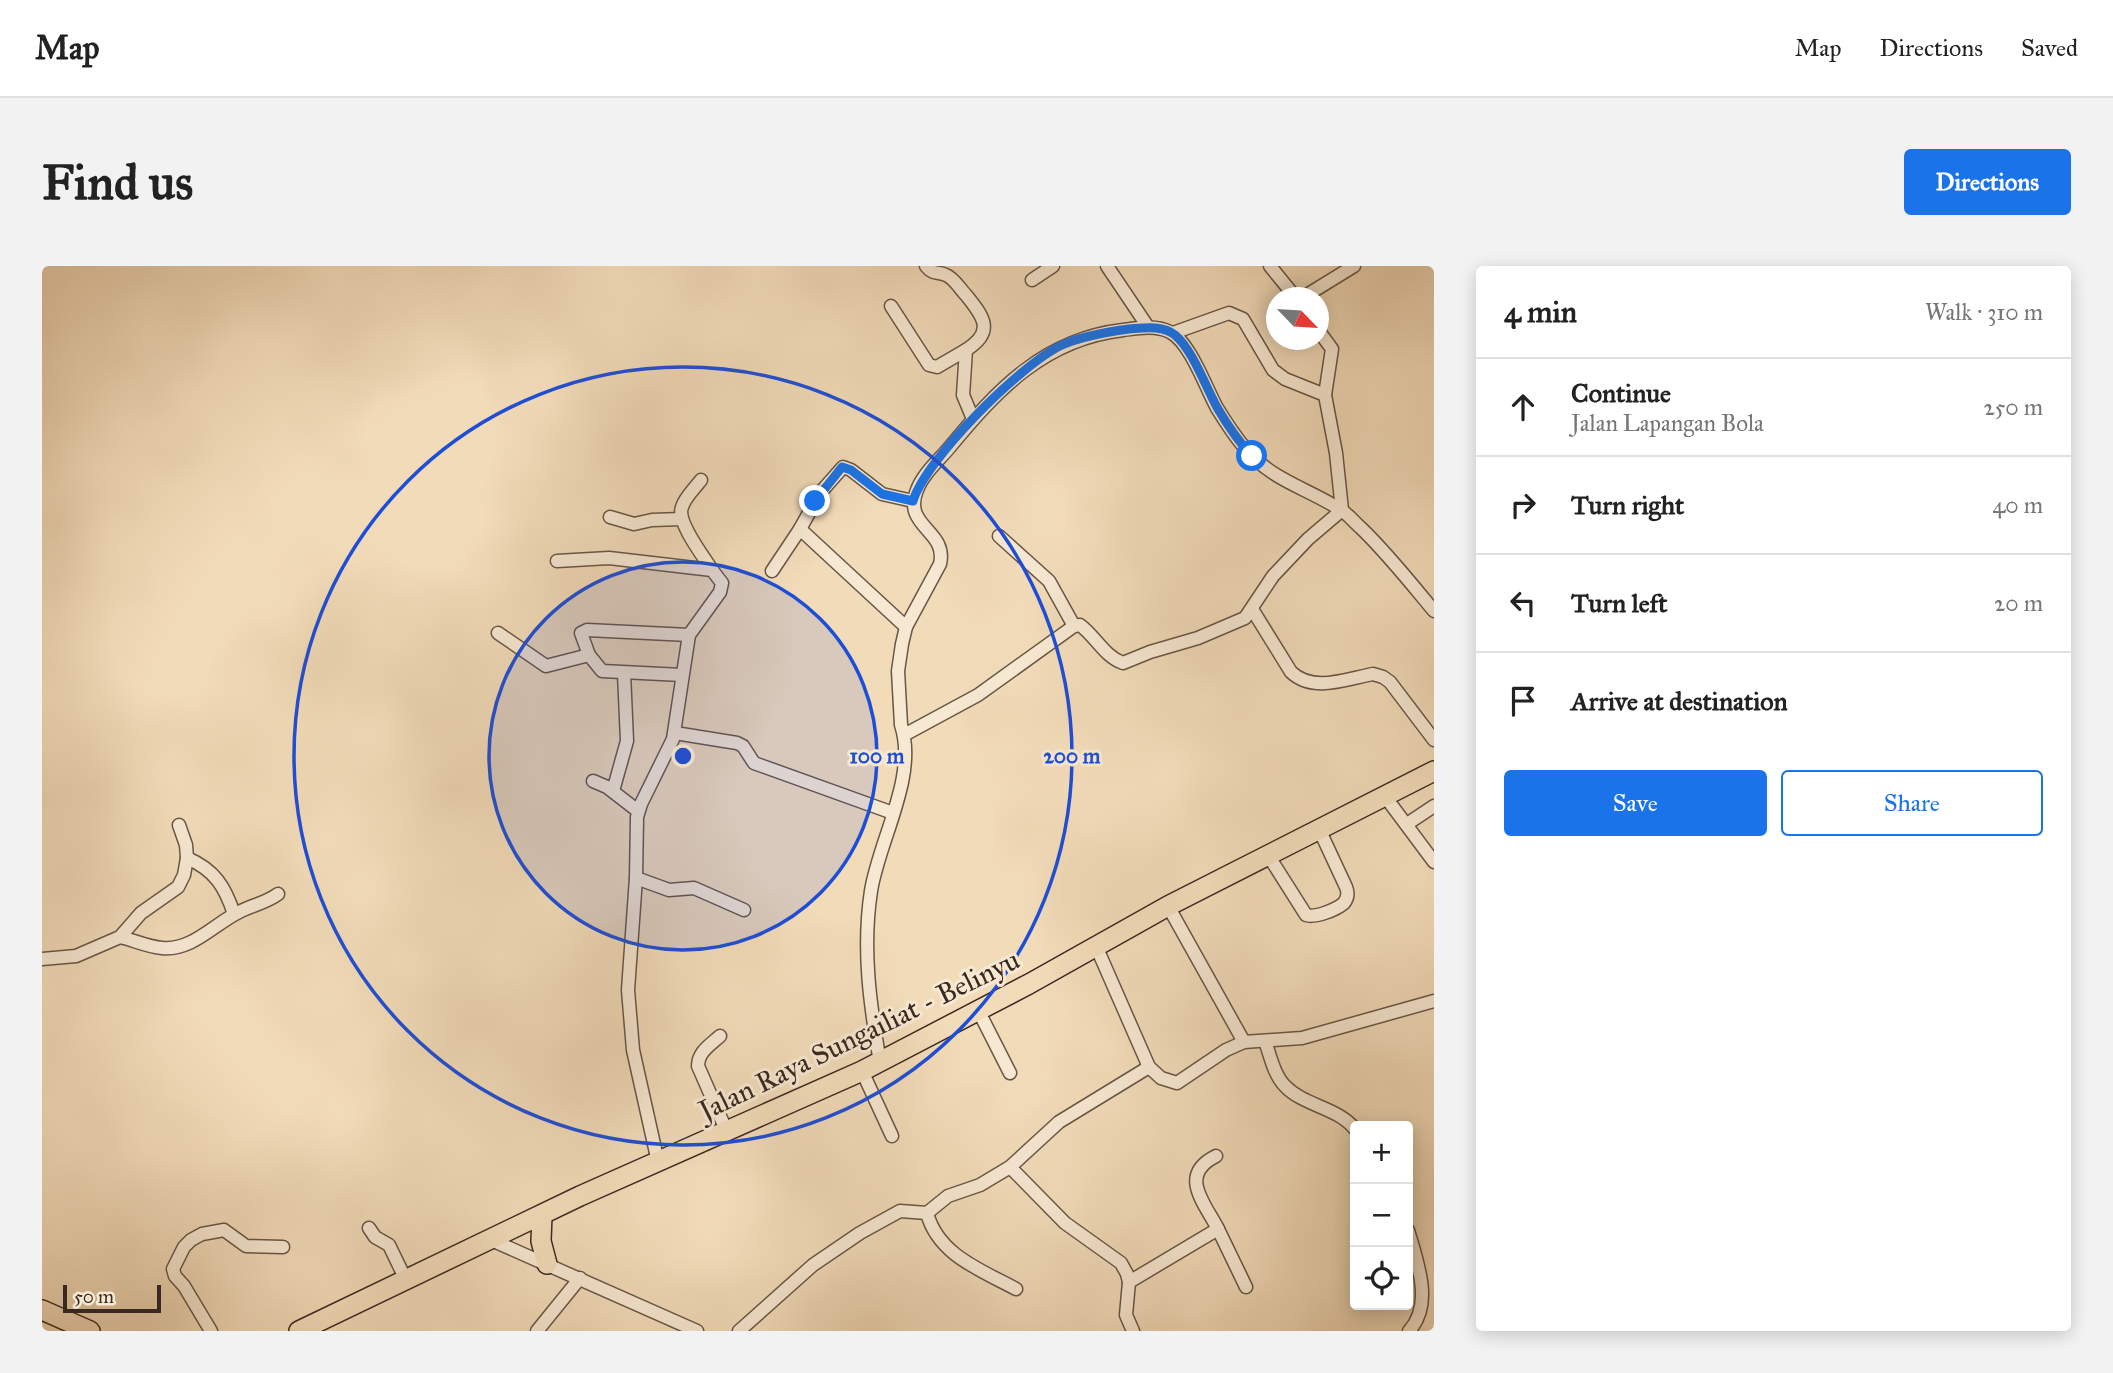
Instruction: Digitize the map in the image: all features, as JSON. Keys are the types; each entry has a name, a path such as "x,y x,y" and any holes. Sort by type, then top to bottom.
{"highway":[{"name":"Jalan Raya Sungailiat - Belinyu","path":"308,1329 405,1278 862,1071 1168,906 1434,771"},
{"path":"542,1215 541,1241 547,1264"},
{"path":"50,1313 90,1331"}],"street":[{"path":"891,306 929,365 937,367 978,343 982,337 982,316 949,276 932,272 926,266"},
{"path":"1032,280 1053,266"},
{"path":"1107,266 1148,327"},
{"path":"1270,266 1287,287"},
{"path":"1320,287 1354,266"},
{"path":"880,1062 867,973 869,907 878,856 902,787 904,734 901,725 898,671 906,627 940,564 942,555 937,540 916,517 913,501 922,480 973,419 1026,368 1062,345 1115,331 1148,327 1173,333 1224,314 1236,314 1243,319 1273,370 1285,379 1325,395"},
{"path":"1173,333 1185,348 1218,409 1252,456 1284,481 1342,510 1389,556 1434,611"},
{"path":"1329,344 1332,352 1325,395 1336,453 1342,510"},
{"path":"966,350 963,395 973,419"},
{"path":"772,571 820,493 842,467 851,470 882,494 913,501"},
{"path":"658,1162 636,1069 628,990 638,811 669,751 675,733 689,635 722,588 722,583 682,519 682,506 701,480"},
{"path":"904,734 978,695 1074,626 1080,625 1090,632 1113,658 1123,663 1232,625 1245,618 1273,576 1308,538 1342,510"},
{"path":"610,516 634,524 682,519"},
{"path":"800,529 906,627"},
{"path":"999,536 1049,581 1074,626"},
{"path":"557,561 609,558 712,570"},
{"path":"1252,609 1297,678 1312,684 1373,674 1385,678 1434,740"},
{"path":"682,675 602,671 589,655 581,638 583,630 689,635"},
{"path":"498,633 546,666 589,655"},
{"path":"613,791 627,741 624,673"},
{"path":"675,733 737,743 745,749 752,762 893,813"},
{"path":"593,781 613,791 638,811"},
{"path":"1384,795 1434,862"},
{"path":"1407,824 1434,806"},
{"path":"42,959 76,956 120,937 141,912 178,887 184,875 187,858 179,825"},
{"path":"1268,855 1306,915 1313,917 1343,904 1347,890 1320,829"},
{"path":"187,858 202,866 223,886 234,915"},
{"path":"636,878 669,890 694,888 744,909"},
{"path":"120,937 160,948 175,947 201,936 234,915 278,894"},
{"path":"1168,906 1244,1042"},
{"path":"1096,946 1149,1067 1161,1078 1177,1083 1226,1050 1244,1042 1302,1038 1434,1001"},
{"path":"978,1010 1010,1073"},
{"path":"720,1037 702,1053 698,1066 727,1132"},
{"path":"1265,1041 1279,1078 1286,1087 1340,1116 1350,1125"},
{"path":"739,1331 813,1265 860,1233 896,1213 927,1213 948,1196 988,1182 1010,1167 1059,1122 1149,1067"},
{"path":"862,1071 892,1136"},
{"path":"1216,1156 1200,1166 1195,1177 1198,1189 1246,1287"},
{"path":"1010,1167 1065,1223 1118,1259 1126,1269 1129,1282 1125,1310 1133,1331"},
{"path":"927,1213 935,1235 950,1251 1016,1289"},
{"path":"369,1228 375,1237 389,1245 405,1278"},
{"path":"1129,1282 1218,1229"},
{"path":"211,1331 184,1286 174,1276 173,1269 184,1247 197,1236 224,1230 246,1246 283,1247"},
{"path":"489,1239 580,1278 682,1328 697,1331"},
{"path":"1409,1331 1418,1321 1425,1293 1413,1247"},
{"path":"537,1331 580,1278"}],"route":[{"path":"815,501 842,467 851,470 882,494 913,501 922,480 973,419 1026,368 1062,345 1115,331 1148,327 1173,333 1177,337 1218,409 1252,456"}]}
